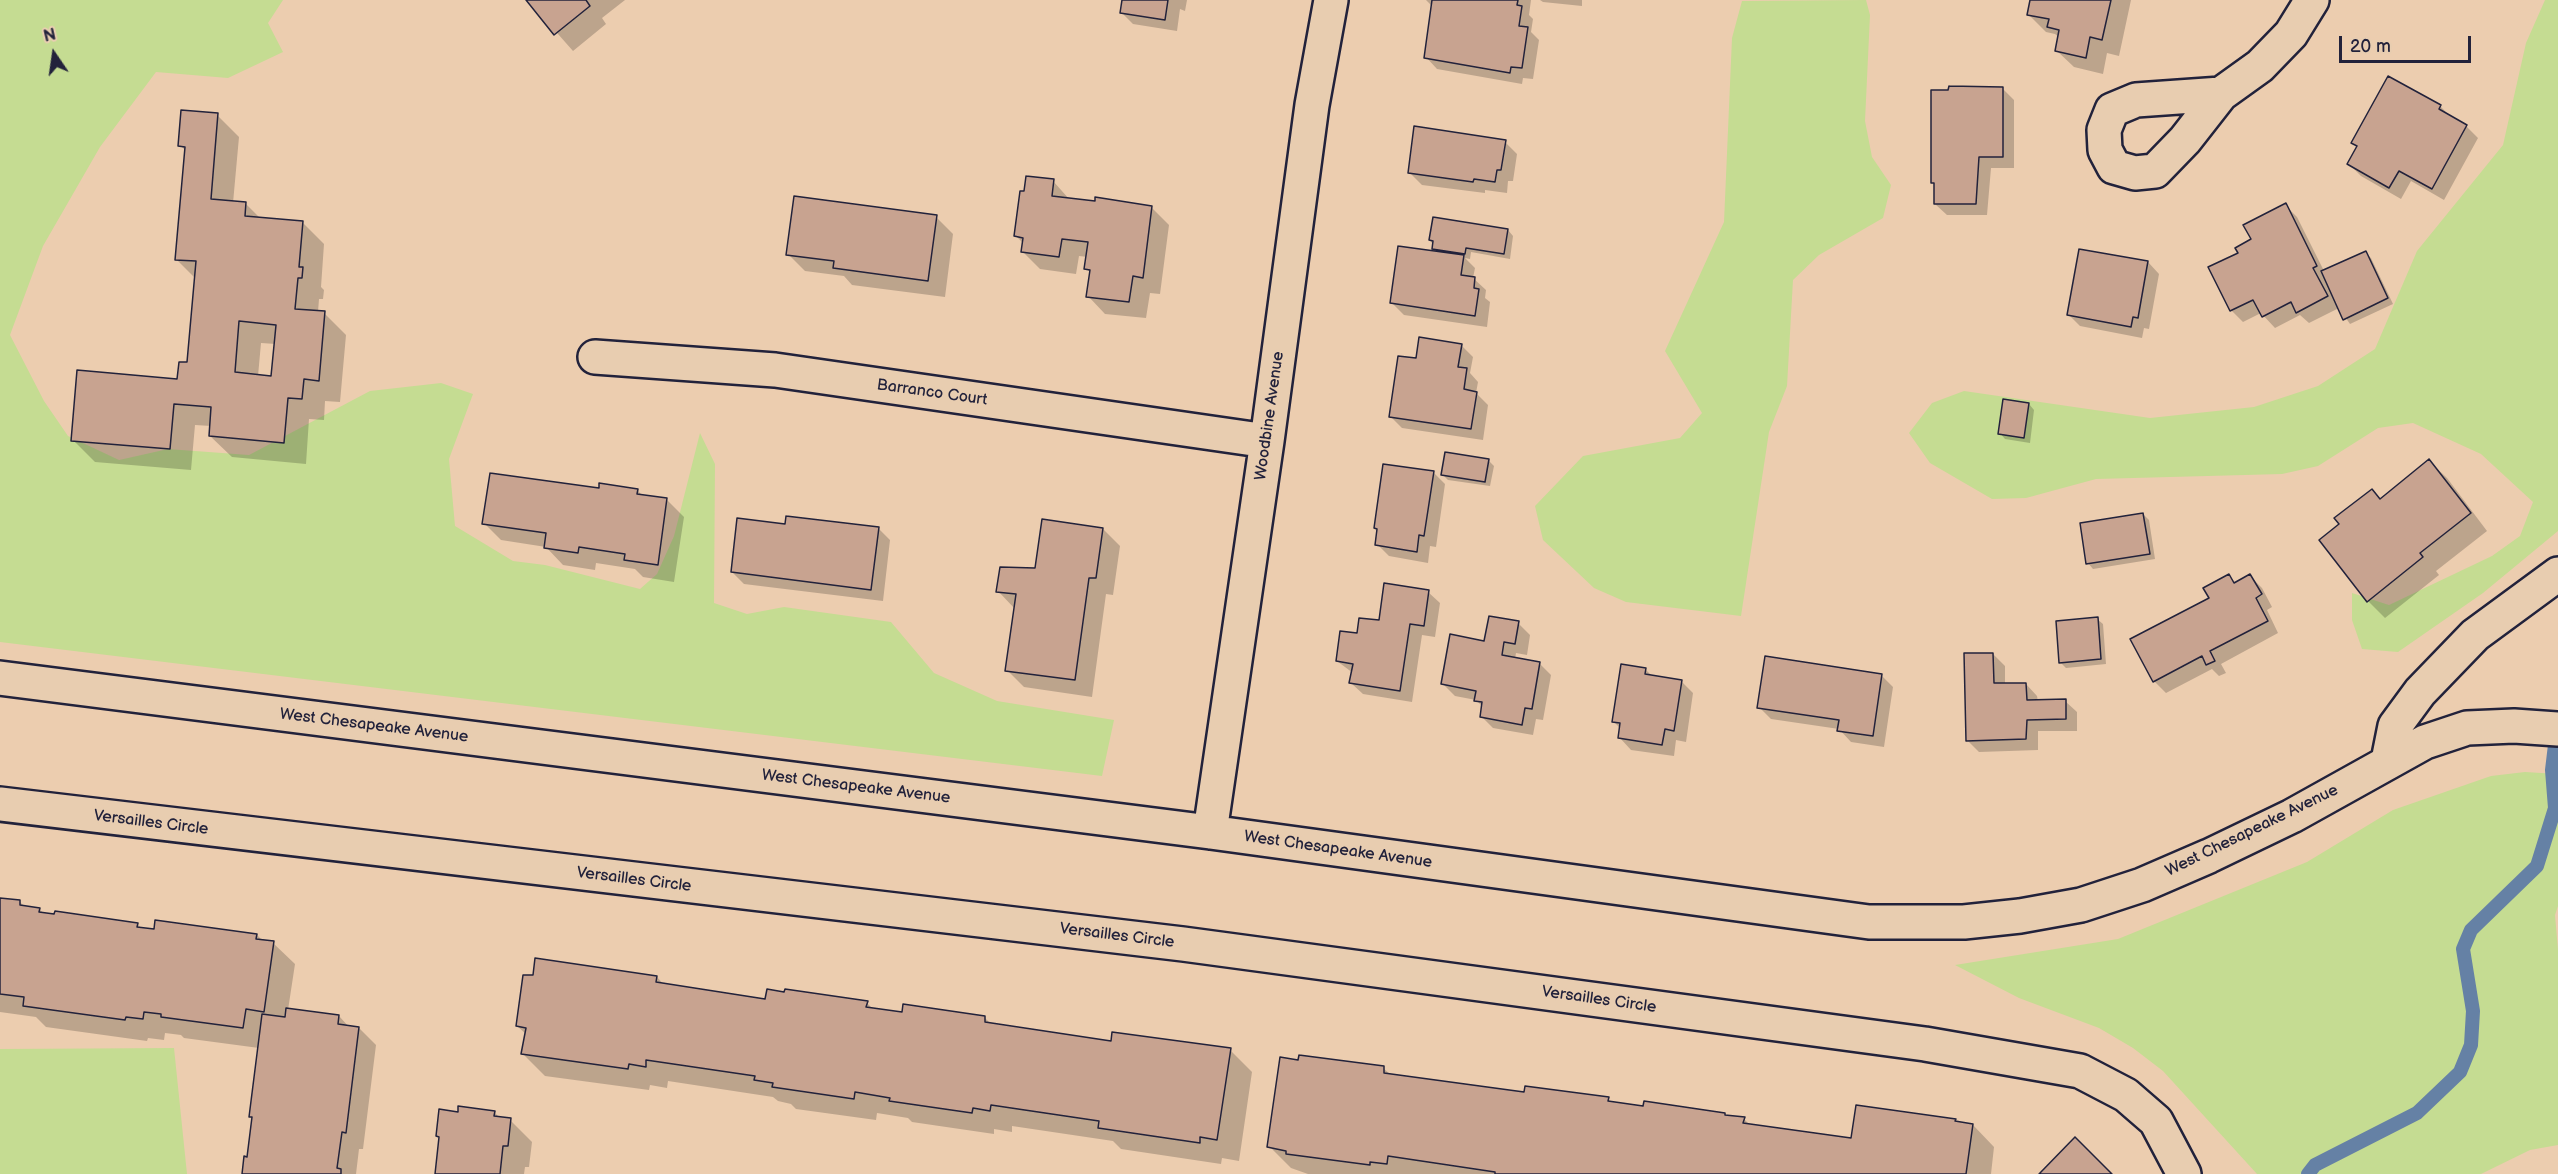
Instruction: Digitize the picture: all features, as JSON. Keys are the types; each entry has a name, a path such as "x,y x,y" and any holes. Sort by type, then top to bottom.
{"street":[{"name":"Woodbine Avenue","path":"1210,832 1267,441 1312,105 1331,0"},
{"path":"2221,94 2260,66 2291,34 2312,0"},
{"name":"Barranco Court","path":"595,357 775,370 1267,441"},
{"path":"2388,761 2395,726 2420,693 2475,635 2558,574"},
{"name":"West Chesapeake Avenue","path":"0,678 1210,832 1869,922 1964,922 2020,916 2081,905 2142,885 2209,856 2292,816 2425,742 2466,729 2544,728"},
{"name":"Versailles Circle","path":"0,804 1183,944 1925,1044 2080,1071 2126,1095 2156,1121 2184,1174"}],"green space":[{"path":"0,0 283,0 268,23 283,52 228,78 156,72 100,147 43,246 10,335 44,401 68,436 119,460 168,449 249,455 370,391 441,383 473,394 449,459 455,526 513,561 545,565 640,589 657,574 674,536 700,433 715,464 714,603 747,614 784,607 891,622 934,673 997,701 1114,720 1102,776 0,642"},
{"path":"1866,0 1870,15 1865,121 1872,157 1891,185 1883,218 1819,255 1793,280 1787,386 1769,432 1741,616 1626,602 1594,588 1543,540 1535,506 1583,456 1680,438 1702,413 1665,351 1724,222 1732,38 1742,1"},
{"path":"2545,0 2558,0 2558,531 2483,593 2398,652 2362,649 2352,620 2352,593 2389,605 2492,556 2520,536 2533,502 2481,454 2413,423 2378,428 2318,466 2282,474 2096,479 2026,498 1992,499 1930,463 1909,433 1932,403 1964,391 2150,418 2254,407 2318,386 2375,349 2417,251 2503,145 2526,43"},
{"path":"2525,772 2558,774 2558,906 2555,915 2558,950 2558,1145 2530,1150 2481,1174 2257,1174 2163,1071 2133,1048 2099,1028 2019,998 1955,965 2118,939 2307,862 2393,810 2491,776"},
{"path":"174,1048 187,1174 0,1174 0,1049"}],"building":[{"path":"526,0 586,0 590,6 554,35"},
{"path":"1122,0 1168,0 1165,20 1120,13"},
{"path":"1432,0 1518,0 1517,5 1522,6 1519,26 1528,27 1522,68 1511,67 1510,73 1424,58"},
{"path":"2030,0 2111,0 2102,40 2090,37 2086,58 2055,51 2059,30 2047,27 2049,19 2027,15"},
{"path":"2388,76 2441,105 2439,109 2467,125 2432,189 2399,171 2389,188 2347,164 2357,146 2351,143"},
{"path":"1949,86 2003,87 2003,157 1979,157 1976,204 1934,204 1934,183 1931,183 1931,90 1948,90"},
{"path":"181,110 218,113 211,199 246,202 245,216 303,221 299,267 303,267 302,278 298,278 295,309 325,311 319,381 304,379 302,399 288,398 284,443 209,436 211,407 174,404 170,449 71,441 77,370 177,379 179,362 187,362 196,261 175,260 185,147 178,146","holes":["239,321 276,325 271,376 235,372"]},
{"path":"1414,126 1506,140 1501,170 1497,170 1495,182 1474,179 1473,182 1408,173"},
{"path":"1026,176 1054,179 1052,196 1095,201 1095,197 1152,206 1143,278 1133,276 1129,302 1086,297 1090,270 1084,269 1088,242 1062,239 1059,257 1021,252 1023,238 1014,236 1020,191 1024,191"},
{"path":"794,196 937,215 928,281 833,268 834,261 786,255"},
{"path":"2286,203 2317,266 2313,268 2328,296 2296,313 2291,302 2262,317 2253,300 2230,311 2208,267 2238,253 2235,248 2251,239 2243,225"},
{"path":"1433,217 1508,229 1504,254 1466,248 1465,254 1432,249 1433,241 1429,240"},
{"path":"1398,246 1464,255 1461,275 1475,277 1474,288 1479,289 1475,316 1390,303"},
{"path":"2079,249 2148,261 2138,318 2133,317 2131,327 2067,315"},
{"path":"2366,251 2388,298 2343,320 2321,271"},
{"path":"1419,337 1462,344 1458,367 1467,368 1464,389 1477,392 1471,429 1389,417 1398,356 1416,358"},
{"path":"2003,399 2029,403 2024,438 1998,434"},
{"path":"1445,452 1489,459 1485,482 1441,475"},
{"path":"2429,459 2471,513 2420,553 2423,557 2367,602 2319,540 2339,524 2334,518 2372,489 2380,499"},
{"path":"1383,464 1434,471 1424,536 1419,535 1417,552 1375,545 1377,529 1374,528"},
{"path":"490,473 599,488 599,483 638,489 637,494 667,498 658,565 624,560 625,554 579,547 578,553 544,548 546,533 482,524"},
{"path":"2143,513 2150,554 2086,564 2080,523"},
{"path":"786,516 879,527 871,590 731,572 737,518 785,524"},
{"path":"1042,519 1103,528 1096,578 1089,578 1075,680 1005,671 1016,594 996,592 1000,567 1035,568"},
{"path":"2229,574 2234,583 2250,574 2262,594 2256,598 2268,621 2210,651 2215,661 2206,665 2202,656 2153,682 2130,639 2209,598 2203,588"},
{"path":"1384,583 1429,590 1424,626 1410,624 1400,691 1349,683 1353,664 1336,661 1340,631 1357,633 1359,618 1379,620"},
{"path":"1489,616 1519,621 1515,644 1504,642 1502,655 1540,662 1532,709 1525,708 1522,725 1480,717 1482,702 1474,701 1476,691 1441,684 1450,634 1484,641"},
{"path":"2098,617 2101,659 2059,663 2056,621"},
{"path":"1964,653 1993,653 1994,683 2026,683 2027,700 2066,699 2066,719 2027,720 2026,739 1966,741"},
{"path":"1765,656 1882,674 1873,736 1837,731 1839,720 1757,708"},
{"path":"1621,664 1646,668 1645,674 1682,680 1674,731 1665,729 1662,745 1618,738 1620,723 1612,722"},
{"path":"0,898 20,900 20,905 40,908 39,912 54,914 55,911 138,923 137,927 154,929 155,920 257,934 256,939 274,941 264,1012 246,1009 243,1028 161,1017 161,1014 144,1012 143,1019 126,1017 125,1020 23,1006 24,997 0,994"},
{"path":"535,958 657,976 656,982 765,999 767,989 784,992 785,989 868,1001 866,1007 902,1012 903,1004 985,1016 985,1022 1111,1041 1112,1032 1231,1048 1217,1140 1200,1137 1200,1143 1098,1128 1099,1121 991,1105 990,1111 973,1108 972,1113 889,1101 890,1098 855,1092 854,1099 772,1087 773,1083 754,1080 755,1076 646,1060 646,1067 629,1064 628,1069 521,1054 526,1028 516,1026 523,975 533,975"},
{"path":"286,1008 339,1015 338,1024 359,1027 346,1133 342,1132 337,1168 341,1169 341,1174 242,1174 244,1156 247,1157 252,1117 249,1117 262,1014 285,1017"},
{"path":"1299,1055 1384,1066 1384,1073 1524,1092 1525,1086 1609,1097 1608,1101 1643,1106 1644,1101 1725,1113 1725,1115 1745,1117 1743,1123 1851,1138 1856,1105 1956,1119 1955,1121 1973,1124 1966,1174 1495,1174 1495,1172 1388,1156 1387,1164 1370,1162 1370,1165 1286,1154 1286,1151 1267,1147 1280,1057 1298,1060"},
{"path":"458,1106 495,1111 494,1116 511,1118 508,1146 503,1146 500,1174 435,1174 439,1109 458,1112"},
{"path":"2075,1137 2112,1174 2039,1174"}],"waterway":[{"path":"2308,1174 2315,1165 2417,1113 2460,1072 2471,1045 2473,1011 2463,949 2471,930 2537,866 2555,808 2552,770 2557,728"}]}
